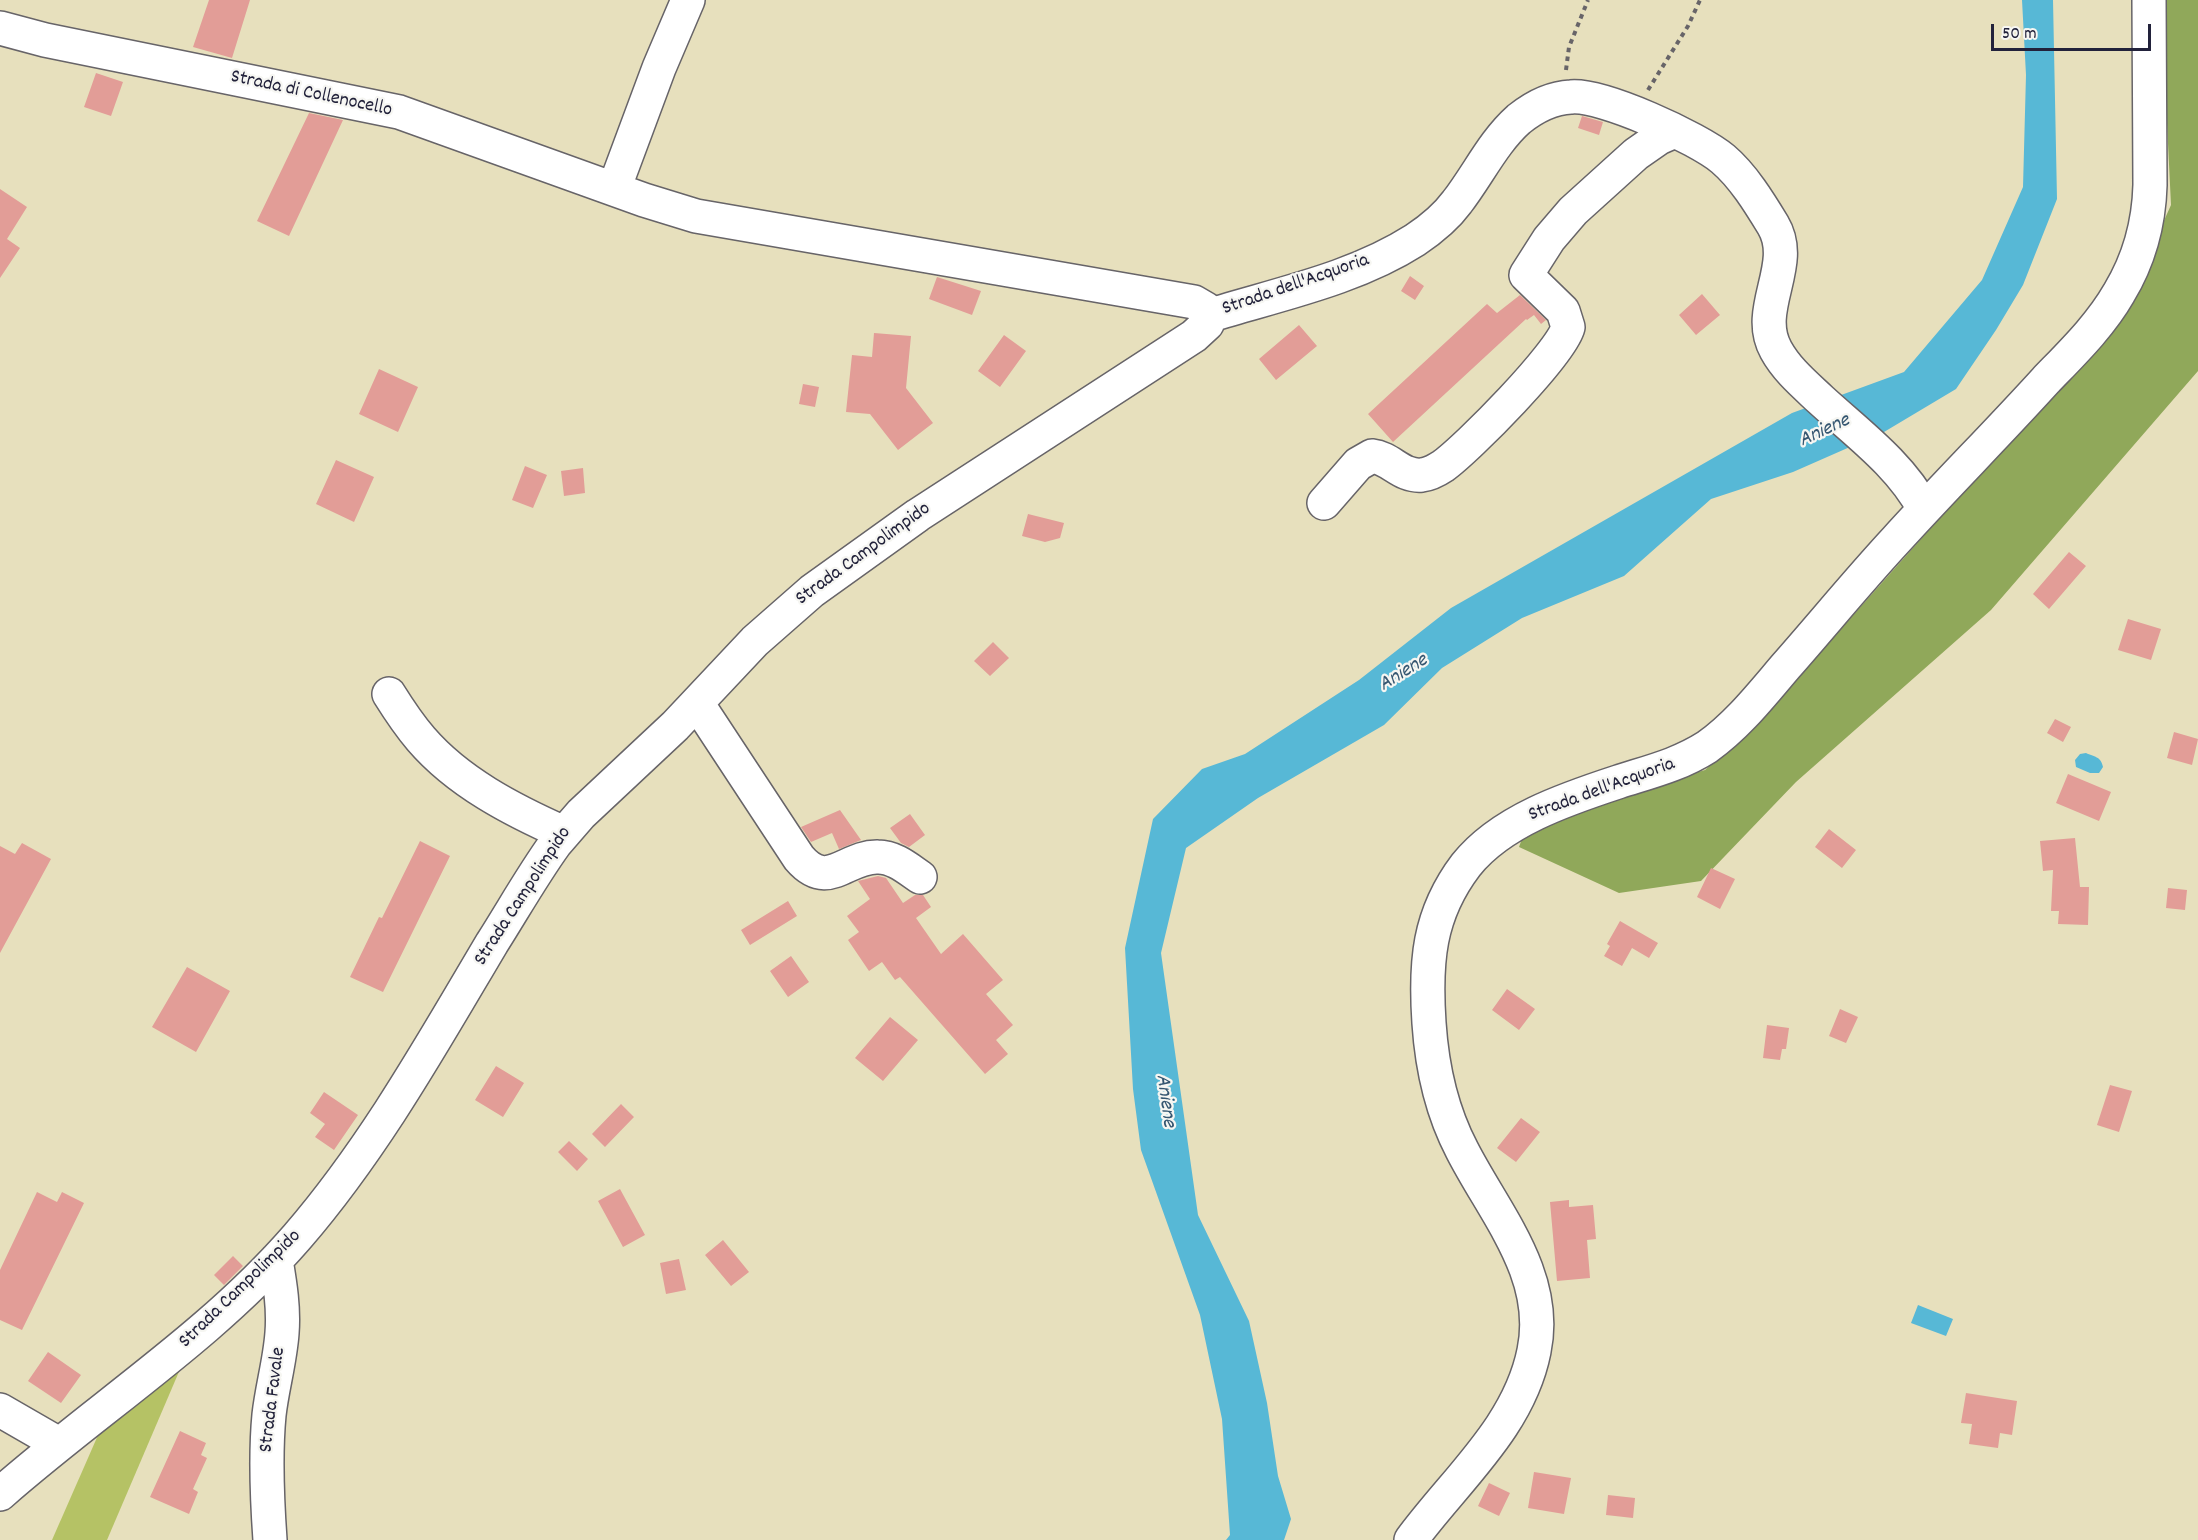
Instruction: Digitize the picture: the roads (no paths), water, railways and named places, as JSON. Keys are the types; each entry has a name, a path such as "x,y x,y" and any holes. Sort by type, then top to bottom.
{"street":[{"path":"614,189 659,68 688,0"},
{"name":"Strada dell'Acquoria","path":"1411,1540 1492,1440 1509,1414 1527,1375 1536,1337 1536,1318 1531,1286 1522,1256 1453,1132 1441,1100 1433,1066 1426,972 1435,927 1446,897 1477,853 1503,831 1521,820 1587,793 1667,768 1688,759 1718,738 1744,714 1924,509 1985,448 2088,336 2117,297 2133,267 2144,236 2150,195 2149,0"},
{"name":"Strada di Collenocello","path":"0,28 56,42 399,112 614,189 719,221 1194,302 1206,309 1210,315"},
{"name":"Strada dell'Acquoria","path":"1210,315 1338,276 1416,239 1455,204 1511,126 1537,106 1571,96 1595,99 1675,131 1706,147 1731,167 1773,224 1779,238 1781,254 1769,313 1770,337 1787,367 1885,458 1912,489 1924,509"},
{"path":"1324,503 1358,464 1372,456 1386,460 1409,474 1423,474 1440,468 1512,400 1558,347 1568,327 1563,311 1526,275 1549,240 1573,211 1636,154 1654,140 1675,131"},
{"name":"Strada Campolimpido","path":"0,1494 59,1444 172,1357 276,1260 328,1197 373,1136 419,1065 539,867 564,833 783,615 832,575 918,515 1194,336 1204,328 1210,315"},
{"path":"388,694 421,740 455,771 504,804 564,833"},
{"path":"697,703 799,858 809,868 828,873 865,858 879,857 896,861 920,877"},
{"name":"Strada Favale","path":"270,1540 266,1453 282,1321 281,1289 276,1260"},
{"path":"0,1410 59,1444"}],"water":[{"name":"Aniene","path":"2022,0 2053,0 2057,199 2023,285 1956,389 1884,432 1793,472 1711,499 1624,576 1522,618 1442,668 1384,725 1258,798 1186,848 1161,953 1198,1215 1249,1321 1267,1403 1278,1476 1291,1519 1284,1540 1226,1540 1230,1535 1222,1419 1200,1315 1141,1150 1133,1089 1125,948 1153,819 1202,769 1245,754 1359,680 1451,608 1792,413 1904,372 1982,280 2023,187 2026,75"},
{"path":"2086,753 2101,761 2103,767 2099,773 2090,773 2076,767 2075,760 2080,754"},
{"path":"1918,1305 1953,1319 1946,1336 1911,1323"}]}
